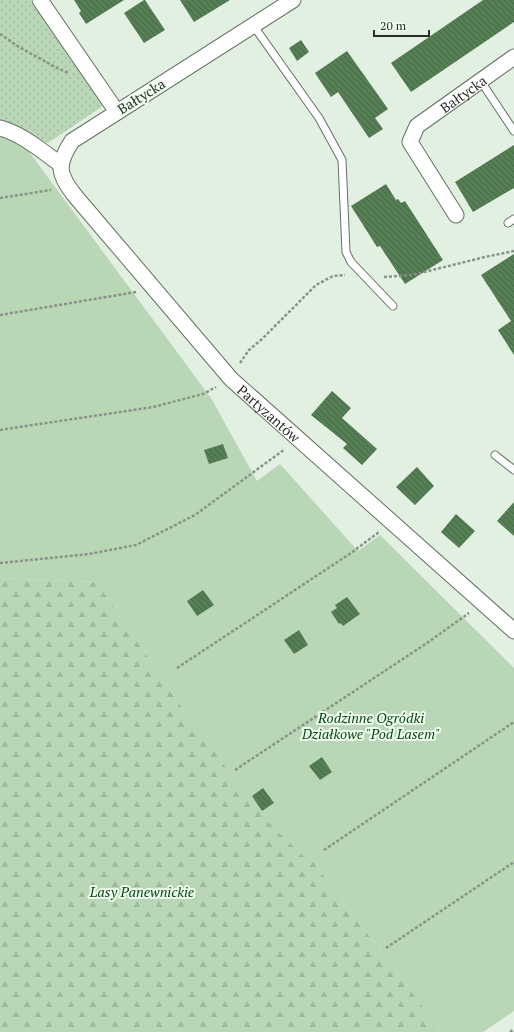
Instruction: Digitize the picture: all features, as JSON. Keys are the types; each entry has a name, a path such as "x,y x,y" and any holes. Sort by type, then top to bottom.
{"street":[{"path":"40,0 117,112"},
{"name":"Bałtycka","path":"60,164 65,151 72,141 292,0"},
{"name":"Bałtycka","path":"456,215 410,142 417,126 514,57"},
{"path":"0,128 24,139 60,164"},
{"name":"Partyzantów","path":"60,164 62,175 68,187 232,379 514,630"}],"lane":[{"path":"253,25 319,118 342,160 346,252 351,262 393,306"},
{"path":"480,80 514,131"},
{"path":"495,455 514,470"}],"path":[{"path":"0,34 19,47 57,68 94,84 98,83"},
{"path":"0,198 68,187"},
{"path":"378,277 412,275 514,251"},
{"path":"0,430 153,407 203,394 232,379 242,359 249,350 316,285 333,276 351,275"},
{"path":"0,314 154,289"},
{"path":"0,562 89,554 136,545 194,515 299,439"},
{"path":"177,668 352,553 392,522"},
{"path":"235,770 427,643 483,603"},
{"path":"324,850 514,722"},
{"path":"386,948 514,862"},
{"path":"510,1032 514,1029"}],"green space":[{"path":"0,0 30,0 61,37 94,84 103,106 48,143 0,121"},
{"name":"Rodzinne Ogródki Działkowe \"Pod Lasem\"","path":"0,136 21,141 211,398 257,481 280,464 358,551 380,535 514,668 514,1011 483,1032 442,1032 309,856 305,858 263,817 191,720 97,582 0,578"},
{"name":"Lasy Panewnickie","path":"0,578 97,582 191,720 309,856 442,1032 0,1032"}],"building":[{"path":"74,0 124,0 86,24 79,13 81,11"},
{"path":"144,0 165,30 144,43 124,13"},
{"path":"180,0 230,0 194,22"},
{"path":"483,0 514,0 514,22 411,92 391,63"},
{"path":"301,40 309,52 297,61 289,48"},
{"path":"347,51 388,109 375,118 383,129 369,138 338,92 331,97 315,73"},
{"path":"514,145 514,188 473,212 455,182"},
{"path":"386,184 396,200 398,199 401,203 405,201 443,260 405,284 380,246 377,247 351,206"},
{"path":"514,254 514,355 498,330 511,321 481,275"},
{"path":"332,391 351,408 342,418 377,449 362,465 343,448 347,444 311,415"},
{"path":"223,444 228,458 209,464 204,450"},
{"path":"417,467 434,486 415,505 396,487"},
{"path":"514,502 514,536 497,521"},
{"path":"456,514 475,531 459,548 441,532"},
{"path":"203,590 214,605 197,616 187,601"},
{"path":"347,597 360,614 343,626 341,623 339,624 331,612 337,608 335,605"},
{"path":"299,630 308,645 294,654 284,640"},
{"path":"322,757 332,772 320,780 309,766"},
{"path":"263,788 274,803 262,811 252,796"}]}
